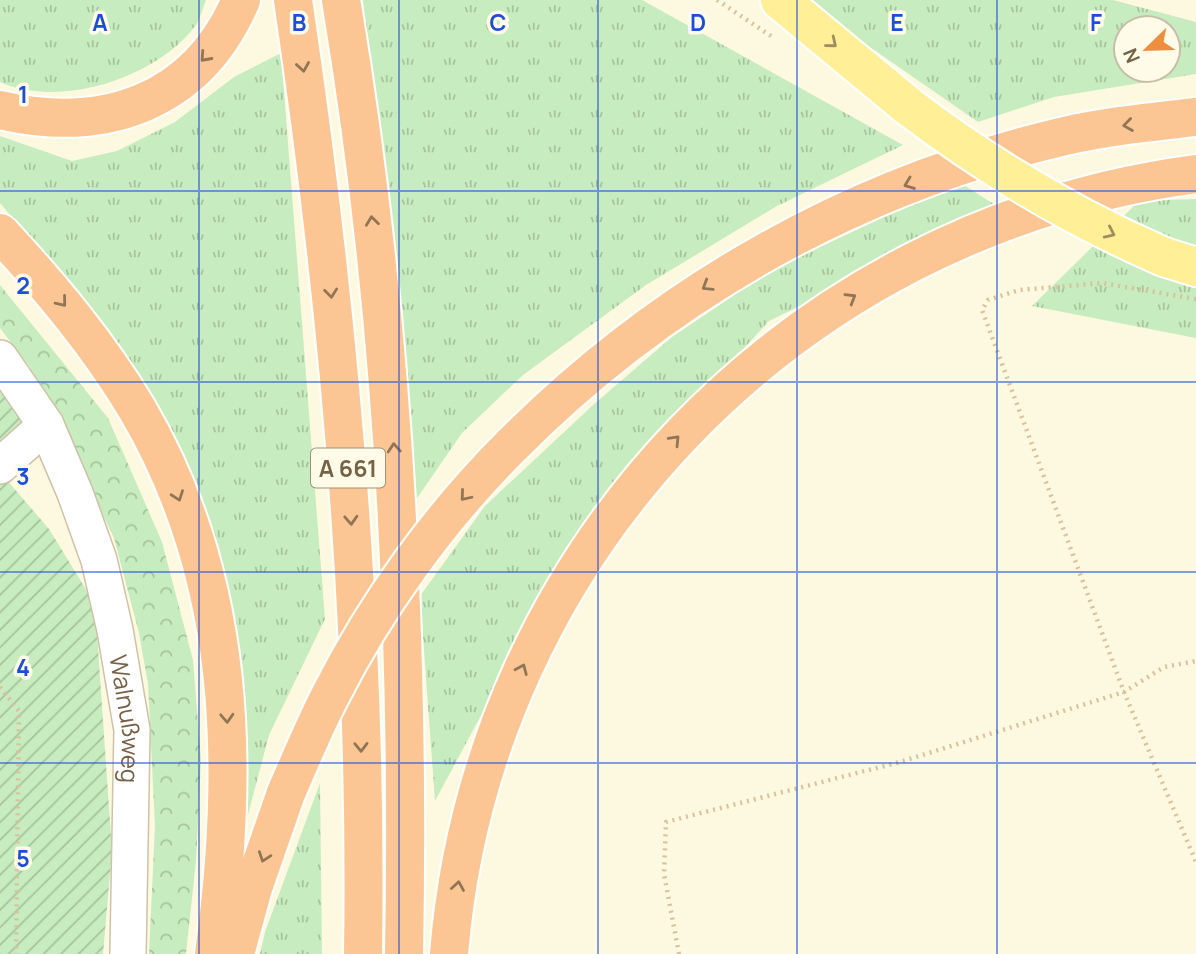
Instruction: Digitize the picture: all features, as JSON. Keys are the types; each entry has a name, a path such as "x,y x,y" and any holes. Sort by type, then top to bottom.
{"highway":[{"path":"0,110 63,120 92,118 141,104 164,92 199,64 221,36 241,0"},
{"name":"A 661","path":"293,0 313,135 348,466 360,690 363,954"},
{"name":"A 661","path":"341,0 365,158 392,425 399,529 404,954"},
{"path":"235,954 253,888 286,793 329,696 353,653 412,562 487,471 589,372 642,329 714,282 810,227 856,205 982,158 1066,136 1196,117"},
{"path":"449,954 458,884 480,779 523,666 545,620 595,539 630,491 672,443 720,395 799,331 886,277 943,248 1061,203 1196,174"},
{"path":"0,233 80,324 137,410 170,475 194,544 215,622 225,676 229,751 227,856 214,954"}],"main road":[{"path":"780,0 908,106 960,145 1067,212 1180,262"}],"lane":[{"name":"Walnußweg","path":"0,358 46,425 75,493 99,560 127,691 132,730 128,954"},
{"path":"0,466 46,425"}],"path":[{"path":"1196,299 1102,283 1019,290 988,300 982,310 1124,692 1196,862"},
{"path":"680,954 664,874 666,822 900,762 1124,692 1164,667 1196,660"},
{"path":"0,687 19,711 16,954"}],"green space":[{"path":"0,0 206,0 196,25 179,44 157,60 106,84 50,92 24,89 0,82"},
{"path":"363,0 642,0 903,145 777,206 646,285 523,375 462,433 413,504 398,294"},
{"path":"802,0 1113,0 1166,14 1112,14 1112,84 1134,84 1054,97 978,122"},
{"path":"1182,18 1196,22 1196,74 1182,76"},
{"path":"281,53 325,619 269,735 235,864 239,654 175,453 76,294 0,203 0,136 72,161 117,151 175,122 234,77"},
{"path":"959,182 1000,208 769,321 586,520 435,801 420,596 485,506 593,405 672,337 773,269"},
{"path":"1196,199 1196,338 1032,306 1139,201"},
{"path":"0,285 108,418 162,542 193,660 201,760 196,861 186,954 149,954 155,826 148,684 139,633 114,538 31,369 0,328"},
{"path":"0,387 29,424 0,448"},
{"path":"6,479 49,529 95,604 112,851 103,954 0,954 0,484"},
{"path":"320,783 322,954 260,954 265,932"}]}
